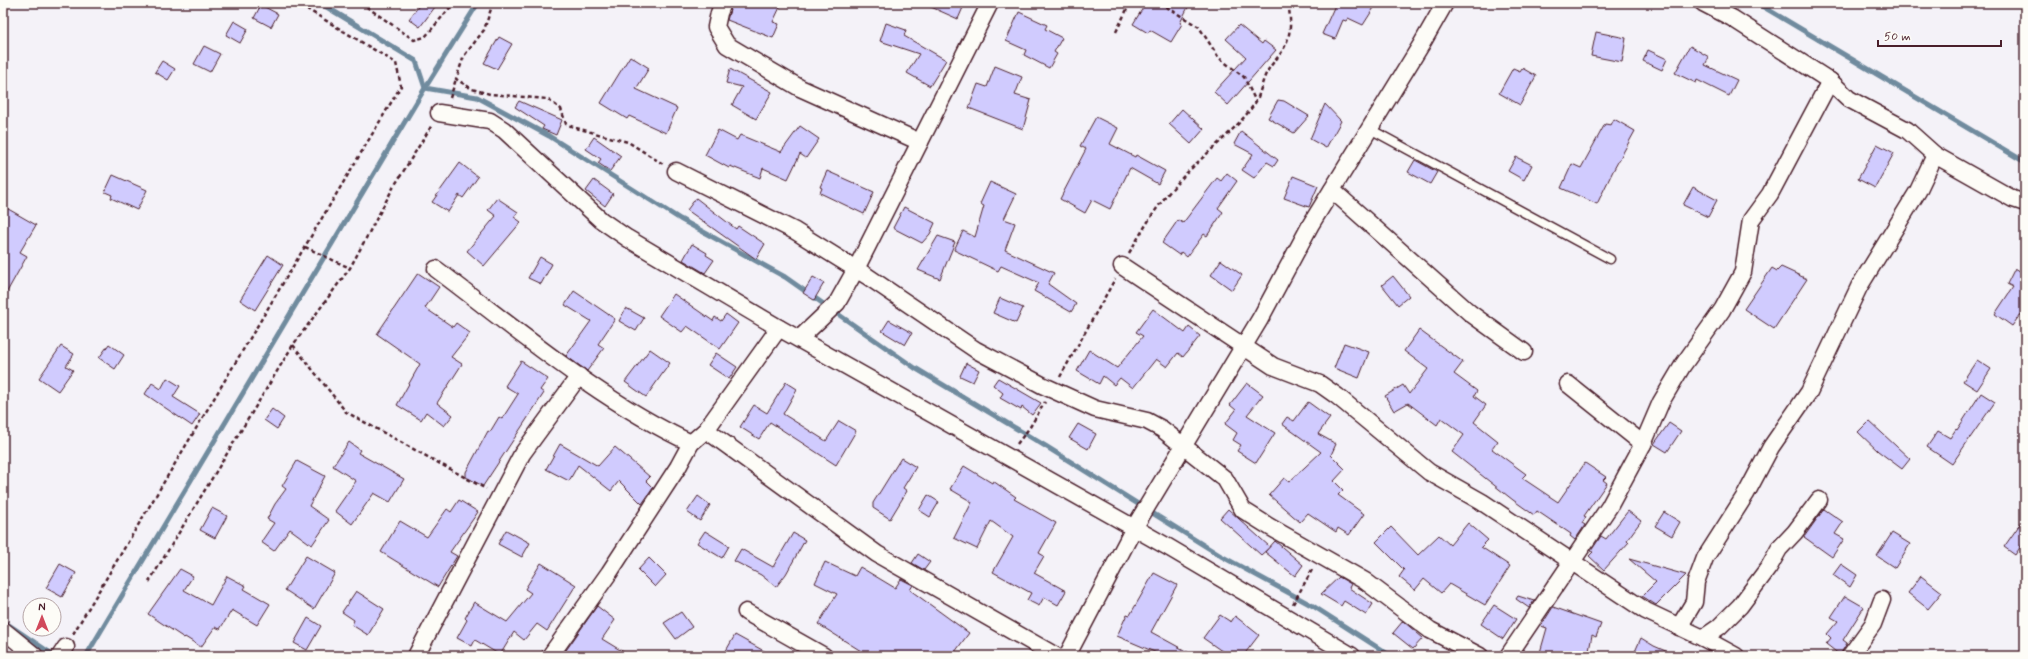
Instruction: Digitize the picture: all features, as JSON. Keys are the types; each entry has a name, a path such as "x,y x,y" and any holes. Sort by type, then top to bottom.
{"street":[{"path":"723,3 716,27 727,45 800,88 920,142"},
{"path":"799,339 833,307 856,269 990,3"},
{"path":"1067,656 1142,516 1260,319 1332,190 1445,3"},
{"path":"1703,3 1732,18 1830,82 1849,99 1907,130 1935,155 2013,199 2025,203"},
{"path":"1508,656 1608,507 1643,444 1661,402 1683,365 1722,310 1742,272 1751,220 1770,194 1830,82"},
{"path":"443,109 490,121 504,130 602,220 626,238 799,339 1142,516 1352,656"},
{"path":"1679,627 1694,602 1696,582 1705,558 1746,494 1771,447 1809,392 1859,287 1918,191 1935,155"},
{"path":"676,171 795,231 856,269 976,350 1095,410 1147,421 1162,429 1225,479 1243,510 1365,581 1430,630 1480,656"},
{"path":"1332,190 1470,313 1524,352"},
{"path":"1122,266 1273,366 1320,384 1337,396 1429,472 1482,502 1646,611 1703,638 1736,656"},
{"path":"436,269 579,376 660,429 691,443"},
{"path":"550,656 609,573 678,467 691,443 706,430 779,328"},
{"path":"416,656 522,454 579,376"},
{"path":"1568,384 1643,444"},
{"path":"706,430 877,554 1056,656"},
{"path":"1703,638 1718,627 1740,606 1769,567 1779,549 1795,532 1819,500"},
{"path":"1850,656 1873,624 1882,600"},
{"path":"746,612 824,656"},
{"path":"3,630 35,656"}],"lane":[{"path":"1370,129 1610,259"}],"path":[{"path":"63,651 401,86 396,64 297,3"},
{"path":"361,3 414,40 425,37 454,3"},
{"path":"149,582 293,345 350,268 393,188 443,109 464,56 484,30 493,3"},
{"path":"1116,32 1130,3"},
{"path":"1160,3 1199,28 1219,58 1244,77 1256,102"},
{"path":"1022,437 1053,390 1122,266 1157,207 1202,156 1236,125 1256,102 1259,88 1267,71 1283,50 1287,41 1291,25 1288,3"},
{"path":"456,79 472,89 490,94 547,99 562,109 566,124 628,142 676,171"},
{"path":"305,247 350,268"},
{"path":"293,345 346,412 500,496"},
{"path":"1292,606 1320,556"}],"building":[{"path":"421,3 438,3 420,27 409,19"},
{"path":"732,3 782,3 773,22 779,24 773,38 727,20"},
{"path":"922,3 965,3 958,19"},
{"path":"1146,3 1190,3 1180,23 1182,24 1171,42 1150,30 1148,33 1133,24"},
{"path":"1336,3 1377,3 1363,25 1348,18 1346,21 1343,20 1335,39 1322,34"},
{"path":"261,5 278,14 271,27 254,18"},
{"path":"1019,12 1047,25 1045,29 1062,38 1054,52 1057,54 1049,68 1024,55 1026,50 1006,41"},
{"path":"234,21 248,29 240,43 226,35"},
{"path":"886,23 906,30 904,36 946,60 930,86 907,73 919,54 880,41"},
{"path":"1239,25 1262,44 1264,41 1276,50 1228,105 1214,92 1246,57 1226,39"},
{"path":"1596,32 1626,38 1622,62 1591,56"},
{"path":"499,37 512,44 497,69 484,63"},
{"path":"204,46 220,54 210,72 194,64"},
{"path":"1690,46 1709,57 1705,65 1737,80 1729,96 1697,80 1696,83 1675,73"},
{"path":"1648,50 1667,59 1662,70 1643,61"},
{"path":"630,56 649,68 636,89 677,108 666,133 629,116 627,119 601,103"},
{"path":"162,61 175,69 168,80 155,72"},
{"path":"995,66 1022,77 1015,95 1031,100 1023,129 969,108 978,84 987,87"},
{"path":"1513,68 1520,71 1522,68 1536,76 1520,105 1499,93"},
{"path":"730,69 772,92 756,119 732,105 742,87 726,83"},
{"path":"1278,100 1284,101 1309,116 1294,133 1268,118"},
{"path":"519,101 562,120 556,135 542,129 544,126 515,107"},
{"path":"1325,104 1341,121 1326,148 1310,139"},
{"path":"1182,109 1204,129 1191,144 1169,124"},
{"path":"1096,117 1118,128 1110,144 1135,157 1136,155 1165,171 1158,184 1130,168 1110,209 1092,200 1085,213 1060,199 1086,149 1080,146"},
{"path":"1614,119 1635,131 1597,204 1561,188 1572,164 1581,168 1605,124 1611,125"},
{"path":"800,126 819,139 806,158 800,154 788,179 763,168 760,178 730,166 729,168 705,155 718,130 737,140 740,135 781,152"},
{"path":"1241,131 1278,160 1274,166 1267,162 1254,178 1242,170 1253,154 1234,144"},
{"path":"594,137 621,156 610,171 598,163 601,159 586,149"},
{"path":"1877,144 1894,153 1875,188 1858,179"},
{"path":"1516,157 1532,165 1524,180 1508,171"},
{"path":"1415,160 1437,172 1430,184 1408,172"},
{"path":"460,163 478,177 463,198 459,195 448,212 432,202"},
{"path":"827,171 874,192 864,214 820,193 822,188 820,187"},
{"path":"1227,173 1237,181 1218,208 1223,212 1207,236 1204,234 1187,257 1181,252 1179,255 1162,243 1178,220 1183,223 1217,178 1221,181"},
{"path":"113,175 147,190 137,210 111,198 112,195 105,192"},
{"path":"1293,176 1318,186 1309,207 1284,198"},
{"path":"594,180 613,194 605,206 586,191"},
{"path":"990,182 1016,194 1004,219 1015,223 1005,250 1054,273 1048,284 1076,304 1071,312 1034,291 1039,283 1001,266 998,271 954,250 963,231 975,237 984,206 980,204"},
{"path":"1693,187 1717,200 1708,217 1683,205"},
{"path":"497,198 518,212 514,217 521,222 484,266 467,251 496,216 488,210"},
{"path":"696,198 736,229 738,226 765,244 756,259 687,210"},
{"path":"3,206 36,225 20,252 27,256 3,299"},
{"path":"904,207 935,223 930,234 922,243 893,228"},
{"path":"938,236 955,242 940,279 918,270"},
{"path":"692,244 707,253 706,255 714,260 705,273 683,260"},
{"path":"268,255 283,265 255,310 240,300"},
{"path":"540,257 552,264 541,284 528,278"},
{"path":"1221,260 1242,275 1232,290 1211,275"},
{"path":"1781,267 1807,279 1774,329 1744,309 1772,268 1777,271"},
{"path":"2015,268 2023,273 2025,271 2025,308 2012,326 1995,314 2013,287 2007,284"},
{"path":"418,273 439,287 425,308 453,327 456,323 470,333 451,357 462,364 437,403 453,415 444,426 426,412 421,420 397,405 420,364 377,334"},
{"path":"1393,276 1409,296 1398,305 1382,285"},
{"path":"813,277 824,283 814,300 803,293"},
{"path":"574,291 615,319 598,344 604,348 587,371 566,356 591,321 565,305"},
{"path":"674,294 713,321 715,317 721,321 726,314 738,323 720,349 687,326 682,332 659,316"},
{"path":"1000,298 1023,308 1016,323 993,313"},
{"path":"626,308 644,318 636,331 619,321"},
{"path":"1153,309 1185,333 1189,327 1200,336 1183,357 1178,353 1167,367 1156,359 1133,388 1120,378 1114,385 1103,376 1099,384 1077,371 1089,350 1117,368 1143,336 1136,332"},
{"path":"889,320 912,333 905,345 882,331"},
{"path":"1419,330 1463,362 1454,374 1477,391 1474,396 1486,405 1474,422 1498,441 1492,449 1526,474 1522,478 1558,502 1585,463 1606,477 1603,480 1607,483 1584,516 1586,517 1582,523 1585,525 1575,540 1570,536 1571,534 1537,511 1534,515 1513,500 1452,452 1464,435 1441,418 1437,425 1408,403 1394,411 1385,396 1403,385 1409,394 1428,369 1404,351"},
{"path":"1344,343 1369,352 1359,378 1334,368"},
{"path":"109,344 124,355 115,369 99,358"},
{"path":"61,346 74,354 66,366 73,370 58,391 39,378"},
{"path":"650,349 670,363 646,397 625,382"},
{"path":"716,353 737,367 729,379 708,365"},
{"path":"1977,360 1991,369 1977,390 1963,381"},
{"path":"521,361 548,379 540,390 544,393 483,486 466,477 466,472 488,431 490,432 499,417 502,419 518,394 505,386"},
{"path":"966,363 979,370 973,382 960,376"},
{"path":"167,378 180,386 173,397 200,414 192,426 145,394 152,383 161,389"},
{"path":"998,378 1041,403 1032,415 1022,407 1021,410 1000,398 1003,393 993,385"},
{"path":"786,382 797,389 783,414 826,441 839,421 856,431 836,465 770,422 759,439 740,427 754,405 767,413"},
{"path":"1247,383 1263,395 1247,415 1275,433 1256,463 1237,451 1241,445 1233,440 1237,433 1225,424 1236,410 1230,405"},
{"path":"1981,393 1995,402 1952,464 1927,447 1938,431 1950,438 1956,429 1957,430"},
{"path":"1308,402 1330,418 1318,434 1336,444 1331,455 1345,469 1334,481 1343,490 1338,495 1364,514 1349,535 1338,528 1336,532 1308,513 1300,522 1269,495 1284,478 1289,482 1321,452 1282,424 1287,417 1294,421"},
{"path":"272,409 284,418 277,429 264,420"},
{"path":"1869,421 1910,459 1902,469 1878,451 1858,432"},
{"path":"1669,423 1681,431 1667,452 1654,444"},
{"path":"1078,424 1096,434 1088,449 1069,438"},
{"path":"349,442 360,450 358,453 404,479 390,502 374,493 352,524 335,511 356,481 333,466"},
{"path":"560,444 598,466 615,447 650,477 646,481 653,488 642,504 619,481 611,491 578,465 569,481 546,469"},
{"path":"901,458 916,467 903,488 907,491 890,519 873,508 873,503"},
{"path":"297,461 325,476 309,506 329,520 312,545 290,529 274,551 261,542 274,523 267,519 275,504 286,489 282,486"},
{"path":"964,466 992,483 993,481 1016,497 1014,499 1056,523 1039,553 1044,556 1034,573 1066,591 1058,605 1044,597 1039,606 1027,600 1031,593 993,572 1013,537 991,521 977,549 954,538 972,502 950,489"},
{"path":"928,495 939,502 930,517 919,510"},
{"path":"698,496 710,505 700,521 687,512"},
{"path":"459,500 478,512 450,552 457,556 438,587 381,552 400,521 427,537 447,509 451,512"},
{"path":"212,508 227,516 215,538 200,530"},
{"path":"1228,509 1270,547 1261,555 1220,518"},
{"path":"1824,509 1843,522 1835,534 1844,539 1832,557 1804,537"},
{"path":"1628,511 1641,521 1627,540 1629,542 1604,570 1589,556 1593,552 1591,551 1601,536 1606,539"},
{"path":"1664,512 1680,522 1672,536 1655,526"},
{"path":"2025,517 2025,540 2015,555 2004,547"},
{"path":"1468,523 1488,540 1481,547 1510,566 1485,605 1449,584 1441,593 1424,579 1415,590 1399,577 1404,570 1376,542 1391,527 1418,555 1439,535 1450,545"},
{"path":"506,530 530,543 522,557 498,544"},
{"path":"705,531 729,546 722,558 697,543"},
{"path":"793,533 805,540 786,574 776,587 761,575 734,561 741,549 773,567"},
{"path":"1892,533 1910,544 1895,568 1877,556"},
{"path":"1275,541 1303,565 1295,576 1265,552"},
{"path":"918,554 930,562 924,570 912,563"},
{"path":"306,556 335,573 314,609 285,590"},
{"path":"649,558 666,575 655,587 638,570"},
{"path":"1629,559 1686,575 1656,605 1642,596 1656,582"},
{"path":"825,562 855,576 860,567 895,588 901,579 913,585 910,590 969,633 952,656 858,656 861,651 818,624 837,594 815,583"},
{"path":"541,563 576,585 547,631 537,624 524,640 514,632 500,655 475,640 472,646 457,638 467,620 465,618 474,602 507,622 531,593 525,589"},
{"path":"60,564 76,573 62,597 46,588"},
{"path":"1841,564 1857,575 1850,587 1833,575"},
{"path":"180,569 193,576 184,590 211,605 227,576 246,586 244,589 270,604 257,625 232,610 220,629 215,627 201,647 185,637 184,638 148,614"},
{"path":"1154,573 1177,585 1151,632 1195,656 1164,656 1117,636 1127,614 1130,615"},
{"path":"1921,576 1942,592 1928,609 1908,593"},
{"path":"1339,577 1351,584 1349,588 1373,604 1366,615 1344,601 1341,606 1321,594"},
{"path":"356,591 384,609 368,635 352,625 354,620 342,612"},
{"path":"1518,596 1534,601 1529,608 1516,599"},
{"path":"1845,596 1864,607 1843,640 1847,643 1840,655 1826,644 1831,638 1827,634 1838,621 1831,617"},
{"path":"1494,605 1516,619 1503,639 1481,624"},
{"path":"597,606 615,620 602,639 630,656 562,656"},
{"path":"1553,607 1601,624 1596,637 1592,635 1588,656 1539,656 1547,628 1541,626"},
{"path":"681,612 692,627 676,639 664,623"},
{"path":"1220,615 1231,622 1235,616 1259,635 1243,656 1229,656 1203,638"},
{"path":"308,618 321,626 307,650 294,643"},
{"path":"1403,621 1423,638 1413,649 1393,633"},
{"path":"735,635 773,656 723,656"},
{"path":"1641,638 1654,646 1677,656 1633,656"}],"waterway":[{"path":"320,3 416,61 425,88 477,97 549,136 680,219 785,277 915,368 1047,447 1221,556 1313,606 1391,656"},
{"path":"86,656 425,88 478,3"},
{"path":"1757,3 2025,162"},
{"path":"3,621 55,656"}]}
